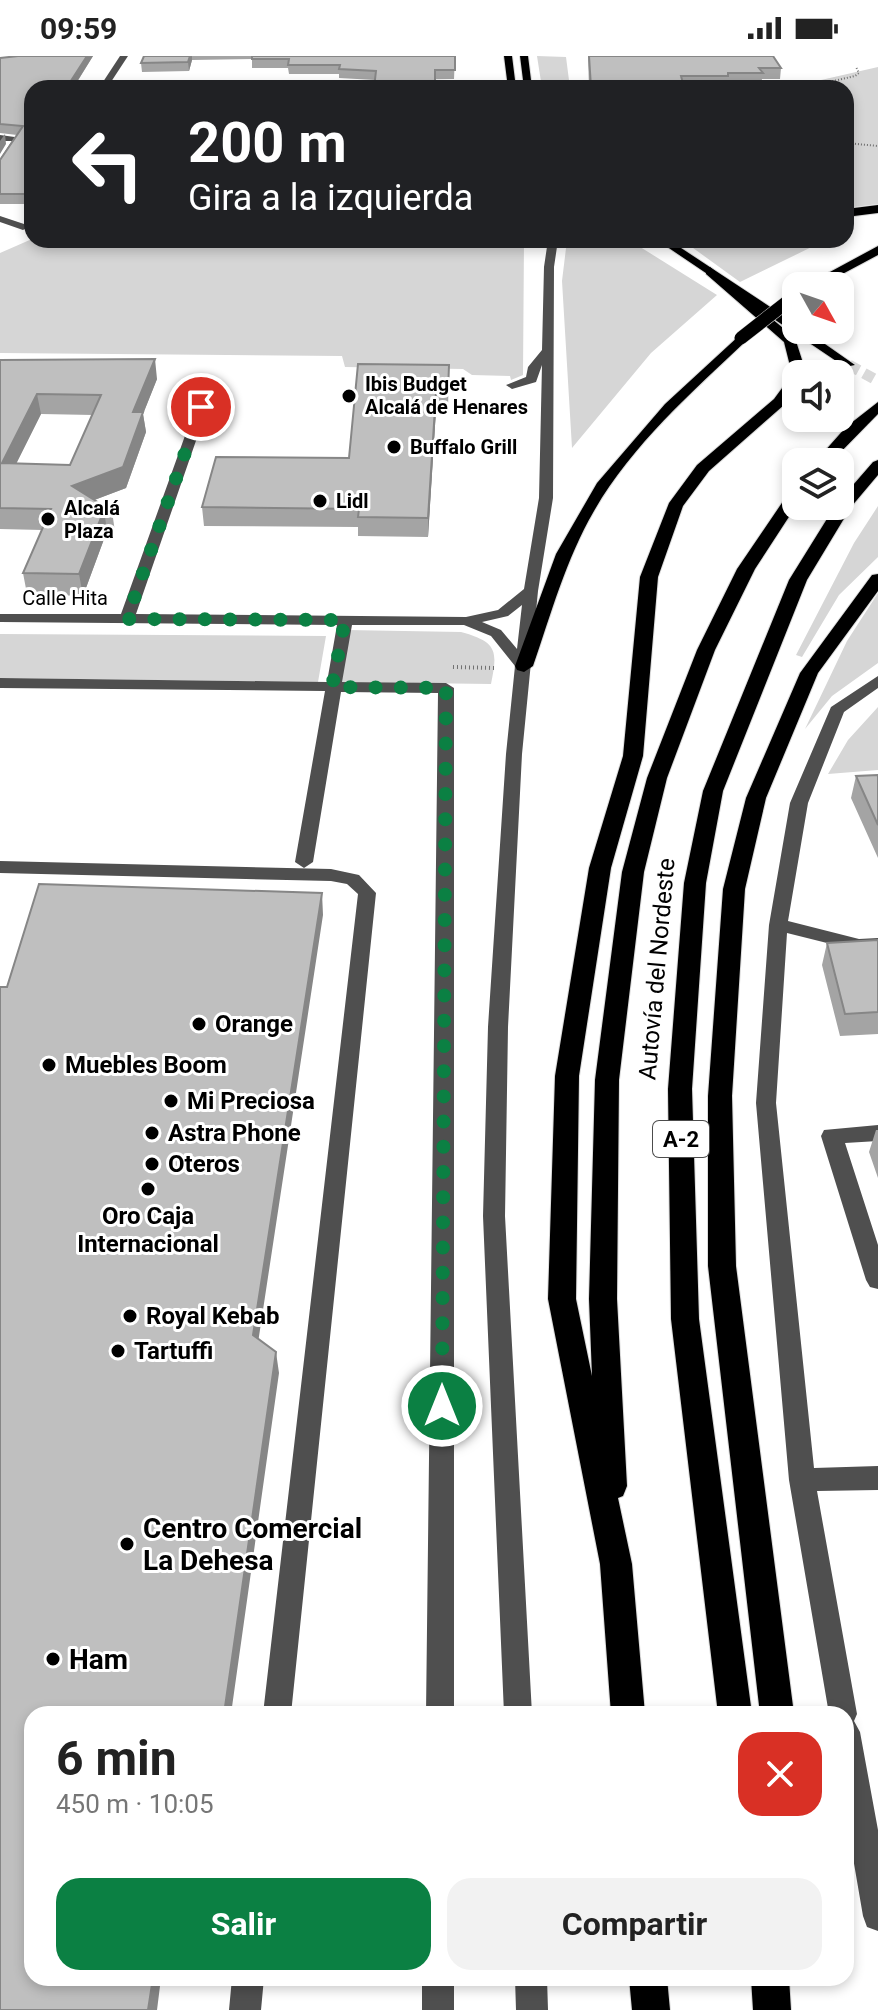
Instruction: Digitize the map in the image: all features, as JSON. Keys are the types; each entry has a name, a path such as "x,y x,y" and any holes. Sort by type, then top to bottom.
{"highway":[{"path":"854,212 878,209"},
{"path":"836,272 878,250"},
{"path":"627,1706 616,1564 562,1299 567,1076 600,868 633,756 649,577 675,506 703,468 779,402 792,384 797,366 790,341 710,271"},
{"path":"524,666 571,538 615,469 681,395 741,338 782,306"},
{"path":"835,448 878,406"},
{"name":"Autovía del Nordeste","path":"734,1706 685,1319 680,1089 695,883 713,791 798,580 844,505 878,465"},
{"name":"Autovía del Nordeste","path":"616,1564 603,1299 607,1080 631,887 657,778 706,650 746,569 782,515"},
{"path":"776,1706 722,1266 720,1096 734,889 756,798 809,673 878,579"},
{"path":"649,1986 651,2010"}],"main road":[{"path":"508,56 511,80"},
{"path":"524,56 527,80"},
{"path":"674,248 782,320"},
{"path":"818,344 842,360"}],"street":[{"path":"108,80 124,56"},
{"path":"0,138 18,138 0,166"},
{"path":"0,219 23,227"},
{"path":"518,1706 494,1216 498,1027 514,754 531,591 546,498 552,248"},
{"path":"549,349 534,367 532,379 524,392 549,414"},
{"path":"127,619 211,380"},
{"name":"Calle Hita","path":"0,618 466,621 503,613 531,591"},
{"path":"304,862 345,620"},
{"name":"Calle Hita","path":"466,621 496,633 524,666"},
{"path":"842,1706 802,1480 766,1103 778,925 799,803 837,710 878,681"},
{"path":"0,683 446,688 440,1706"},
{"path":"0,867 331,875 353,879 367,893 278,1706"},
{"path":"778,925 859,945 878,944"},
{"path":"878,1133 832,1136 878,1280"},
{"path":"802,1480 878,1478"},
{"path":"854,1778 878,1916"},
{"path":"245,2010 247,1986"},
{"path":"438,1986 438,2010"},
{"path":"531,1986 532,2010"}],"path":[{"path":"838,80 855,76 859,73 856,67"},
{"path":"854,144 878,146"}],"shaded area":[{"path":"537,56 566,57 569,80 541,80"},
{"path":"878,67 878,204 854,207 854,80 821,80"},
{"path":"24,242 24,248 524,248 523,375 511,380 510,376 472,375 463,369 345,367 342,356 0,353 0,253"},
{"path":"566,248 642,248 717,295 651,353 572,448 562,281"},
{"path":"693,248 810,248 740,282"},
{"path":"878,506 878,557 839,595 802,657 796,655 854,543"},
{"path":"878,593 878,663 832,696 805,729 847,641"},
{"path":"347,630 461,632 473,636 492,649 491,684 340,682"},
{"path":"0,634 326,636 318,682 0,678"},
{"path":"878,707 878,770 828,774 848,740"}],"building":[{"path":"87,56 72,80 24,80 24,194 0,194 0,160 23,126 0,124 0,58"},
{"path":"144,56 190,56 188,62 141,63"},
{"path":"252,56 455,56 455,70 435,70 435,80 375,80 376,71 339,69 340,65 288,65 289,59 252,59"},
{"path":"589,56 773,56 781,68 759,68 763,73 728,73 728,76 681,76 682,80 591,80"},
{"path":"155,359 133,412 143,412 123,467 72,486 112,511 104,510 79,574 23,573 51,509 0,508 0,360","holes":["37,394 101,395 70,465 2,463"]},
{"path":"358,364 449,365 448,393 436,392 428,518 358,517 359,509 202,507 216,457 349,458"},
{"path":"878,775 878,825 856,776"},
{"name":"Centro Comercial La Dehesa","path":"39,884 322,893 253,1335 276,1352 225,1706 24,1706 24,1986 152,1986 148,2010 0,2010 0,987 7,987"},
{"path":"878,940 878,1012 845,1014 827,943"}],"tunnel":[{"path":"854,368 878,381"}],"place":[{"name":"Ibis Budget Alcalá de Henares","path":"349,396"},
{"name":"Buffalo Grill","path":"394,447"},
{"name":"Lidl","path":"320,501"},
{"name":"Alcalá Plaza","path":"48,519"},
{"name":"Orange","path":"199,1024"},
{"name":"Muebles Boom","path":"49,1065"},
{"name":"Mi Preciosa","path":"171,1101"},
{"name":"Astra Phone","path":"152,1133"},
{"name":"Oteros","path":"152,1164"},
{"name":"Oro Caja Internacional","path":"148,1189"},
{"name":"Royal Kebab","path":"130,1316"},
{"name":"Tartuffi","path":"118,1351"},
{"name":"Centro Comercial La Dehesa","path":"127,1544"},
{"name":"Ham","path":"53,1659"}],"route":[{"path":"201,407 127,619 345,620 332,687 446,688 442,1406"}]}
